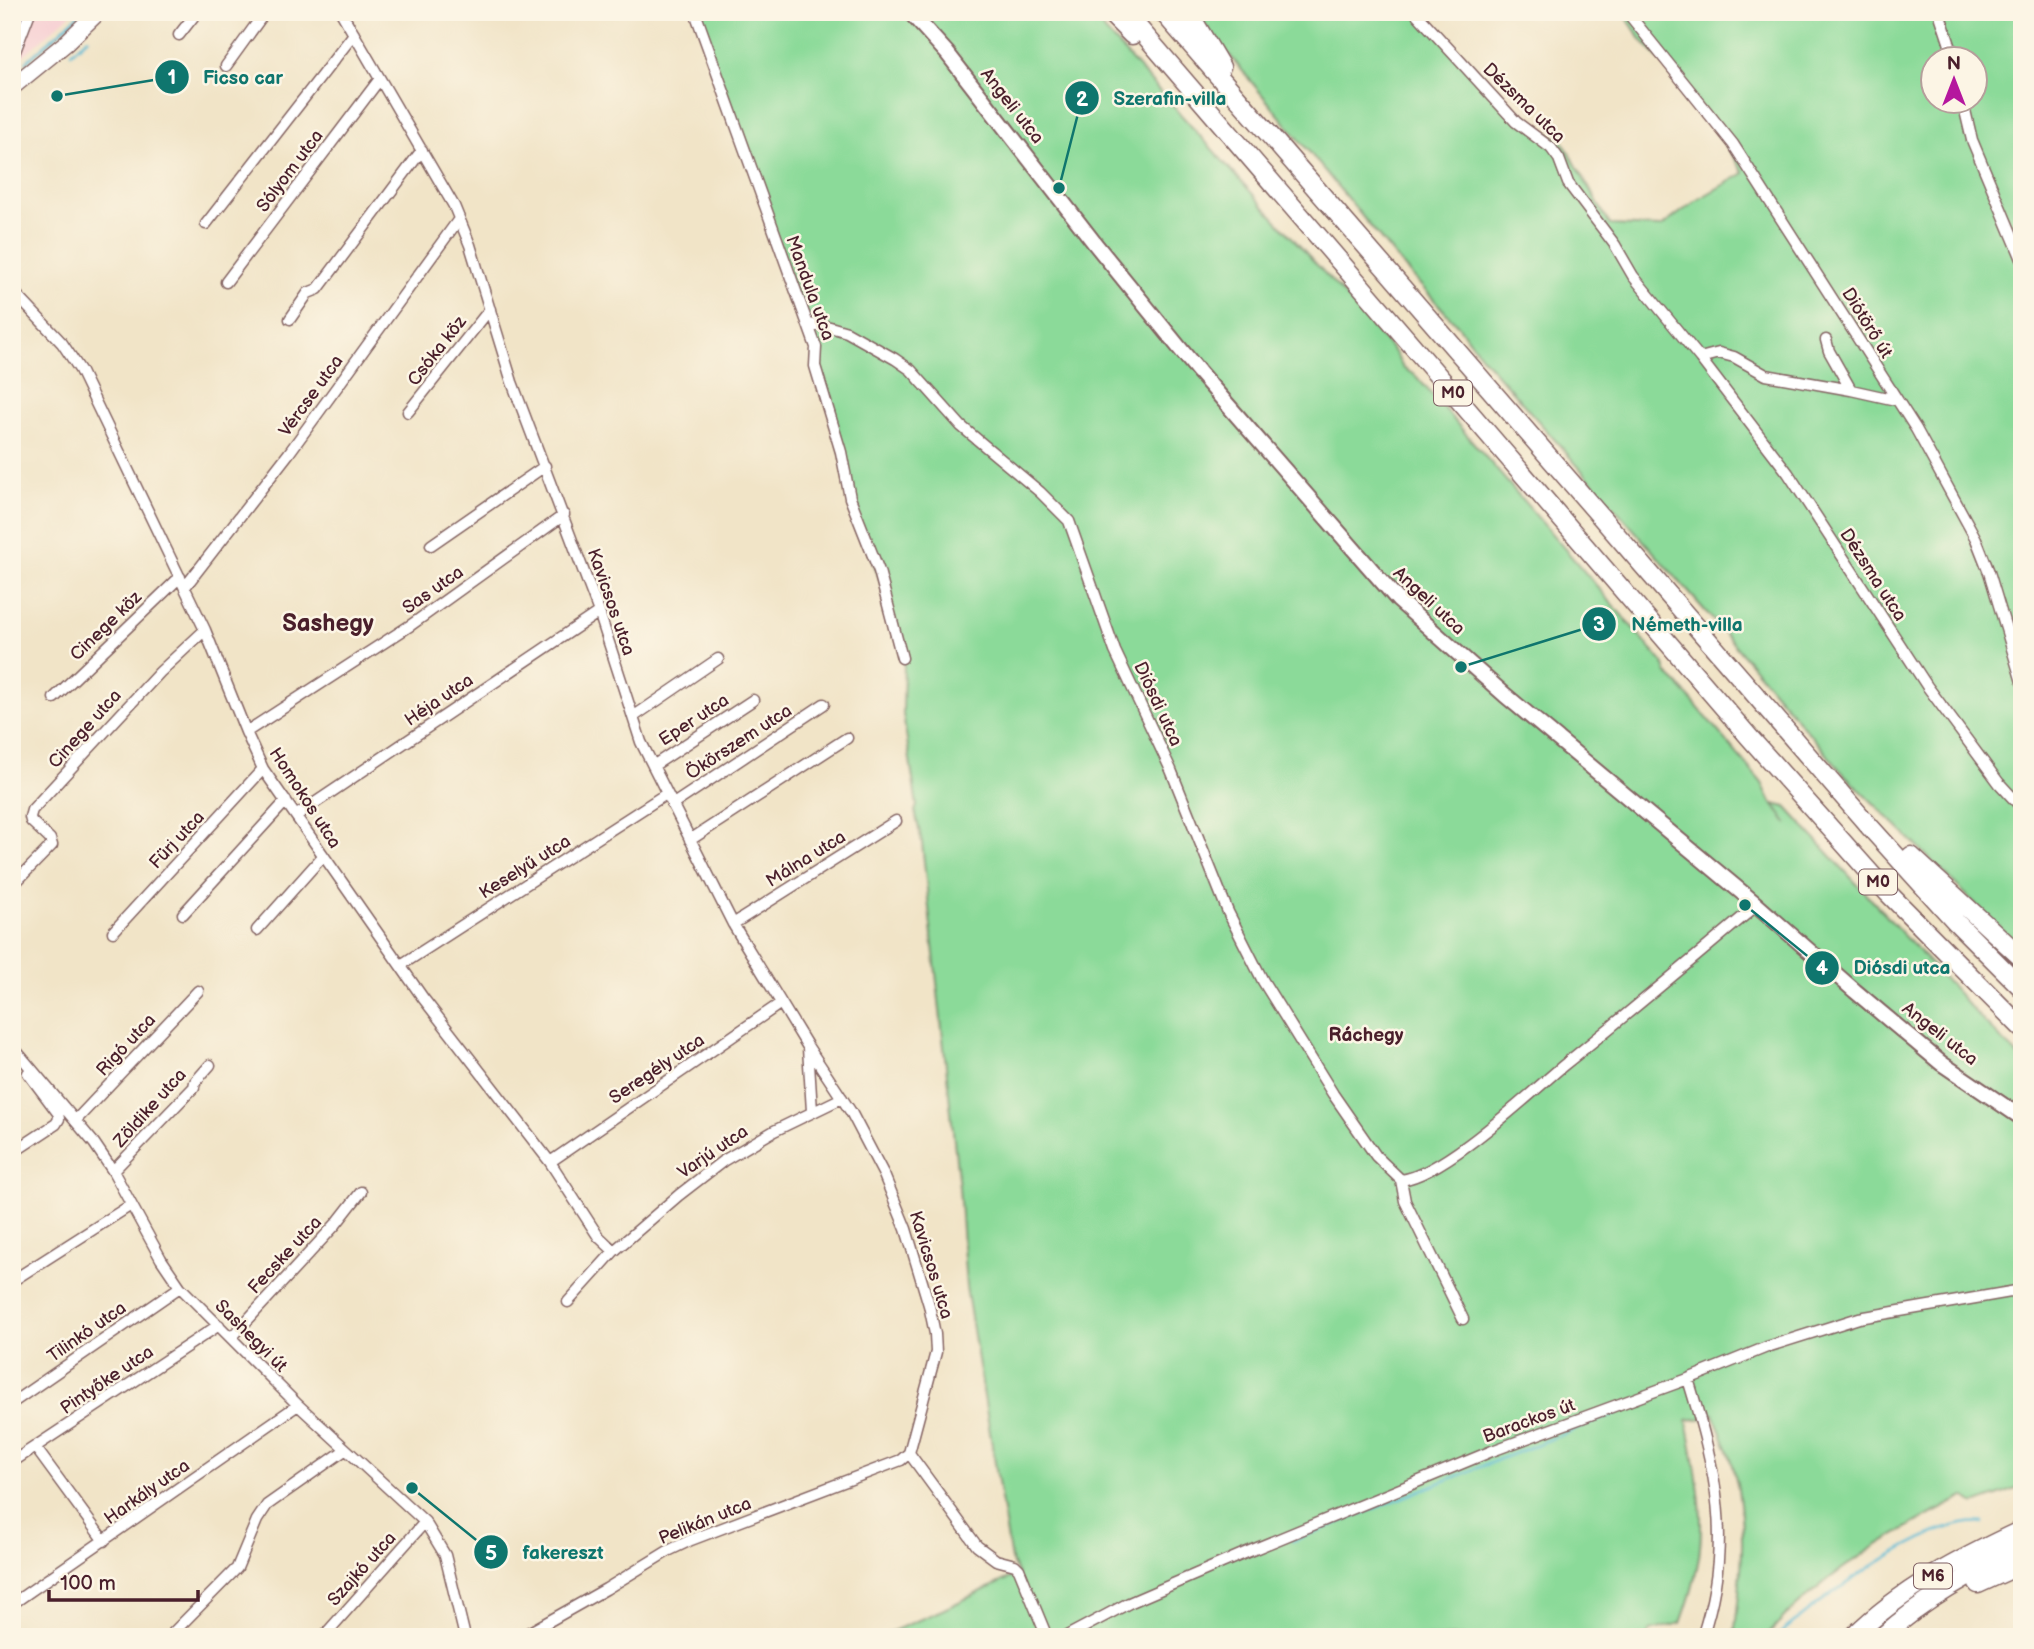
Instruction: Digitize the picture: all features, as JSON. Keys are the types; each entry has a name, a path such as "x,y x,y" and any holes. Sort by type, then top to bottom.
{"highway":[{"path":"1109,12 1127,32 1156,48"},
{"name":"M0","path":"1125,12 1759,748 1888,894 2022,1028"},
{"name":"M0","path":"1163,12 1266,134 1869,826 1956,922 2022,988"},
{"path":"1186,12 1240,100"},
{"path":"1869,826 1894,840 2022,958"},
{"name":"M6","path":"1853,1637 1867,1623 1944,1569 2022,1530"},
{"path":"1886,1632 1948,1588 2022,1549"},
{"path":"1886,1632 2022,1564"}],"main road":[{"path":"15,80 66,43 98,12"}],"street":[{"path":"12,59 30,12"},
{"path":"179,35 197,12"},
{"path":"226,66 265,12"},
{"name":"Kavicsos utca","path":"341,12 459,219 512,382 600,612 633,717 671,805 733,924 842,1098 884,1175 901,1218 929,1305 936,1352 909,1453"},
{"name":"Mandula utca","path":"695,12 816,347 815,366 841,453 850,498 879,571 902,658"},
{"name":"Angeli utca","path":"910,12 947,54 1199,372 1390,592 1505,695 1941,1063 2022,1118"},
{"name":"Dézsma utca","path":"1415,12 1516,122 1551,148 1559,159 1568,183 1615,245 1633,276 1700,358 1788,474 1935,698 1999,783 2022,808"},
{"name":"Diótörő út","path":"1627,12 1733,144 1916,429 1976,539 1999,603 2022,682"},
{"path":"1940,12 1951,46"},
{"path":"206,224 354,34"},
{"name":"Sólyom utca","path":"226,282 379,80"},
{"path":"1966,116 1972,140 2022,259"},
{"path":"290,319 308,293 318,289 422,150"},
{"name":"Vércse utca","path":"185,587 289,453 459,219"},
{"name":"Homokos utca","path":"15,297 62,343 80,370 205,630 246,732 264,769 464,1052 550,1162 598,1236 614,1251"},
{"name":"Csóka köz","path":"408,412 490,309"},
{"name":"Diósdi utca","path":"808,324 847,332 911,370 961,426 1040,492 1069,521 1115,651 1171,770 1228,912 1264,981 1333,1094 1376,1156 1401,1180 1405,1201 1462,1319"},
{"path":"1826,340 1829,351 1851,390"},
{"path":"1700,358 1720,353 1734,357 1766,375 1896,400"},
{"path":"431,545 545,466"},
{"name":"Sas utca","path":"246,732 411,625 564,516"},
{"name":"Cinege köz","path":"54,698 180,577"},
{"name":"Héja utca","path":"297,815 600,612"},
{"name":"Cinege utca","path":"12,886 51,845 50,839 31,821 32,810 160,672 205,630"},
{"path":"633,717 718,659"},
{"name":"Eper utca","path":"653,766 753,700"},
{"name":"Ökörszem utca","path":"671,805 824,705"},
{"path":"690,840 847,738"},
{"name":"Fürj utca","path":"113,932 264,769"},
{"name":"Keselyű utca","path":"401,965 666,794"},
{"path":"183,914 286,801"},
{"name":"Málna utca","path":"733,924 896,821"},
{"path":"257,930 323,856"},
{"path":"1401,1180 1411,1179 1433,1169 1484,1131 1757,905"},
{"name":"Rigó utca","path":"76,1120 198,991"},
{"name":"Seregély utca","path":"550,1162 781,1003"},
{"name":"Sashegyi út","path":"13,1047 76,1120 113,1171 161,1259 180,1287 298,1405 339,1436 345,1450 425,1522 445,1555 465,1637"},
{"name":"Sashegyi út","path":"12,1153 56,1124 59,1119 58,1113 16,1058 13,1047"},
{"name":"Kavicsos utca","path":"808,1047 812,1111"},
{"name":"Zöldike utca","path":"113,1171 194,1087 195,1082 210,1065"},
{"path":"810,1082 826,1074"},
{"name":"Varjú utca","path":"568,1302 614,1251 723,1161 812,1111 842,1098"},
{"name":"Fecske utca","path":"231,1338 336,1224 361,1192"},
{"path":"12,1281 131,1205"},
{"name":"Tilinkó utca","path":"12,1403 180,1287"},
{"name":"Barackos út","path":"1065,1637 1161,1588 1254,1549 1492,1451 1767,1347 1859,1318 2022,1290"},
{"name":"Pintyőke utca","path":"12,1462 219,1325"},
{"path":"1688,1379 1712,1465 1719,1516 1720,1540 1715,1589 1702,1637"},
{"name":"Harkály utca","path":"12,1604 298,1405"},
{"path":"35,1447 104,1541"},
{"path":"169,1637 237,1568 257,1520 267,1505 345,1450"},
{"path":"909,1453 977,1546 996,1560 1019,1569 1047,1637"},
{"name":"Pelikán utca","path":"521,1637 691,1540 830,1489 901,1460 909,1453"},
{"name":"Szajkó utca","path":"323,1637 425,1522"}],"shaded area":[{"path":"35,12 73,12 23,56 19,52"}],"green space":[{"path":"695,12 1088,12 1347,298 1395,353 1403,368 1416,376 1663,663 1667,674 1762,783 1771,802 1788,824 1774,804 1786,807 2022,1060 2022,1487 1975,1504 1964,1497 1884,1541 1810,1594 1766,1637 1734,1637 1741,1574 1741,1512 1732,1463 1713,1414 1706,1418 1687,1420 1698,1480 1701,1521 1701,1541 1690,1597 1681,1623 1650,1631 1646,1637 879,1637 1018,1574 1011,1560 966,1287 959,1187 922,843 915,811 917,806 903,714 904,660 883,588 857,519 817,353"},
{"path":"1194,12 1422,12 1529,123 1562,140 1610,225 1661,227 1697,200 1744,173 1695,98 1642,41 1623,12 2022,12 2022,950 1841,771 1722,630 1482,357 1459,327 1403,266"}],"waterway":[{"path":"26,62 82,12"},
{"path":"71,53 88,38"},
{"path":"1292,1541 1617,1413"},
{"path":"1776,1637 1845,1584 1906,1547 1961,1524 1983,1523"},
{"path":"2016,1590 2022,1597"}],"place":[{"name":"Ficso car","path":"57,96"},
{"name":"Szerafin-villa","path":"1059,188"},
{"name":"Németh-villa","path":"1461,667"},
{"name":"Diósdi utca","path":"1745,905"},
{"name":"fakereszt","path":"412,1488"}],"district":[{"name":"Sashegy","path":"328,623"},
{"name":"Ráchegy","path":"1366,1035"}]}
